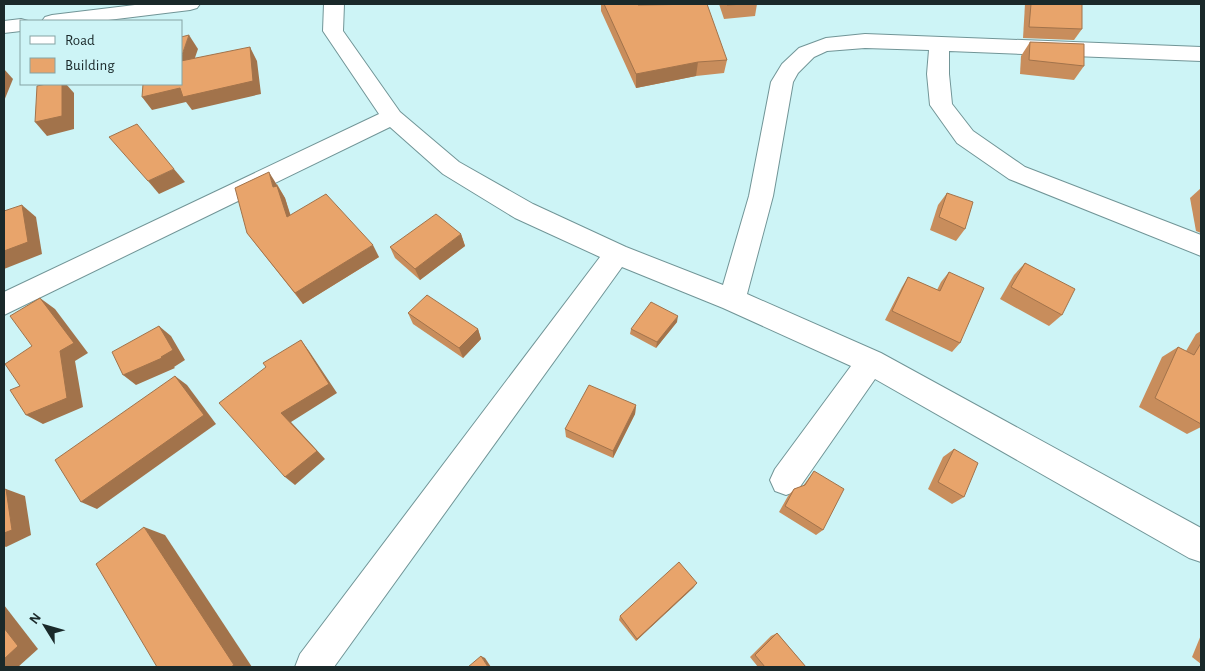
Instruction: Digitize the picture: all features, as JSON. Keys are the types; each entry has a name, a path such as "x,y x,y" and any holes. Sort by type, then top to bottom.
{"street":[{"path":"60,20 190,4"},
{"path":"334,4 333,31 392,118 451,168 524,211 617,254 732,300 872,362 1201,546"},
{"path":"4,27 20,25"},
{"path":"732,300 761,196 782,82 790,66 809,51 823,44 865,41 1201,54"},
{"path":"939,44 938,74 941,105 965,137 1017,173 1201,246"},
{"path":"4,304 392,118"},
{"path":"314,667 617,254"},
{"path":"786,480 872,362"}],"building":[{"path":"604,4 707,4 727,60 698,62 636,74"},
{"path":"1031,4 1082,4 1082,29 1029,27"},
{"path":"189,35 182,55 182,37"},
{"path":"1030,42 1084,44 1084,66 1029,60"},
{"path":"250,47 253,81 183,97 180,88 142,97 143,85 182,85 182,61"},
{"path":"62,85 62,116 35,122 37,86"},
{"path":"137,124 174,169 148,181 109,137"},
{"path":"269,172 273,187 277,186 287,217 326,194 373,245 295,293 247,233 235,188"},
{"path":"947,193 973,202 965,229 939,217"},
{"path":"22,205 28,242 4,251 4,211"},
{"path":"436,214 461,234 415,269 390,247"},
{"path":"1025,263 1075,289 1062,315 1011,287"},
{"path":"949,272 984,288 960,343 892,311 908,277 940,291"},
{"path":"427,295 478,329 459,348 408,313"},
{"path":"40,298 74,343 60,351 67,398 26,415 10,390 20,386 5,364 32,346 10,316"},
{"path":"651,302 678,316 657,342 631,329"},
{"path":"159,326 173,350 162,358 123,375 112,352"},
{"path":"301,340 329,384 281,413 317,451 285,477 219,403 266,367 263,363"},
{"path":"1201,343 1201,424 1155,398 1178,347 1194,355"},
{"path":"175,376 204,415 81,502 55,460"},
{"path":"589,385 636,405 613,451 565,429"},
{"path":"954,449 978,463 964,497 938,482"},
{"path":"814,471 844,489 823,530 785,506 794,489 805,485"},
{"path":"6,489 12,530 4,533 4,490"},
{"path":"144,527 234,665 231,667 157,667 96,564"},
{"path":"679,562 697,583 637,639 620,616"},
{"path":"4,628 18,646 4,659"},
{"path":"777,633 806,667 765,667 755,655"},
{"path":"481,656 488,667 468,667"}]}
